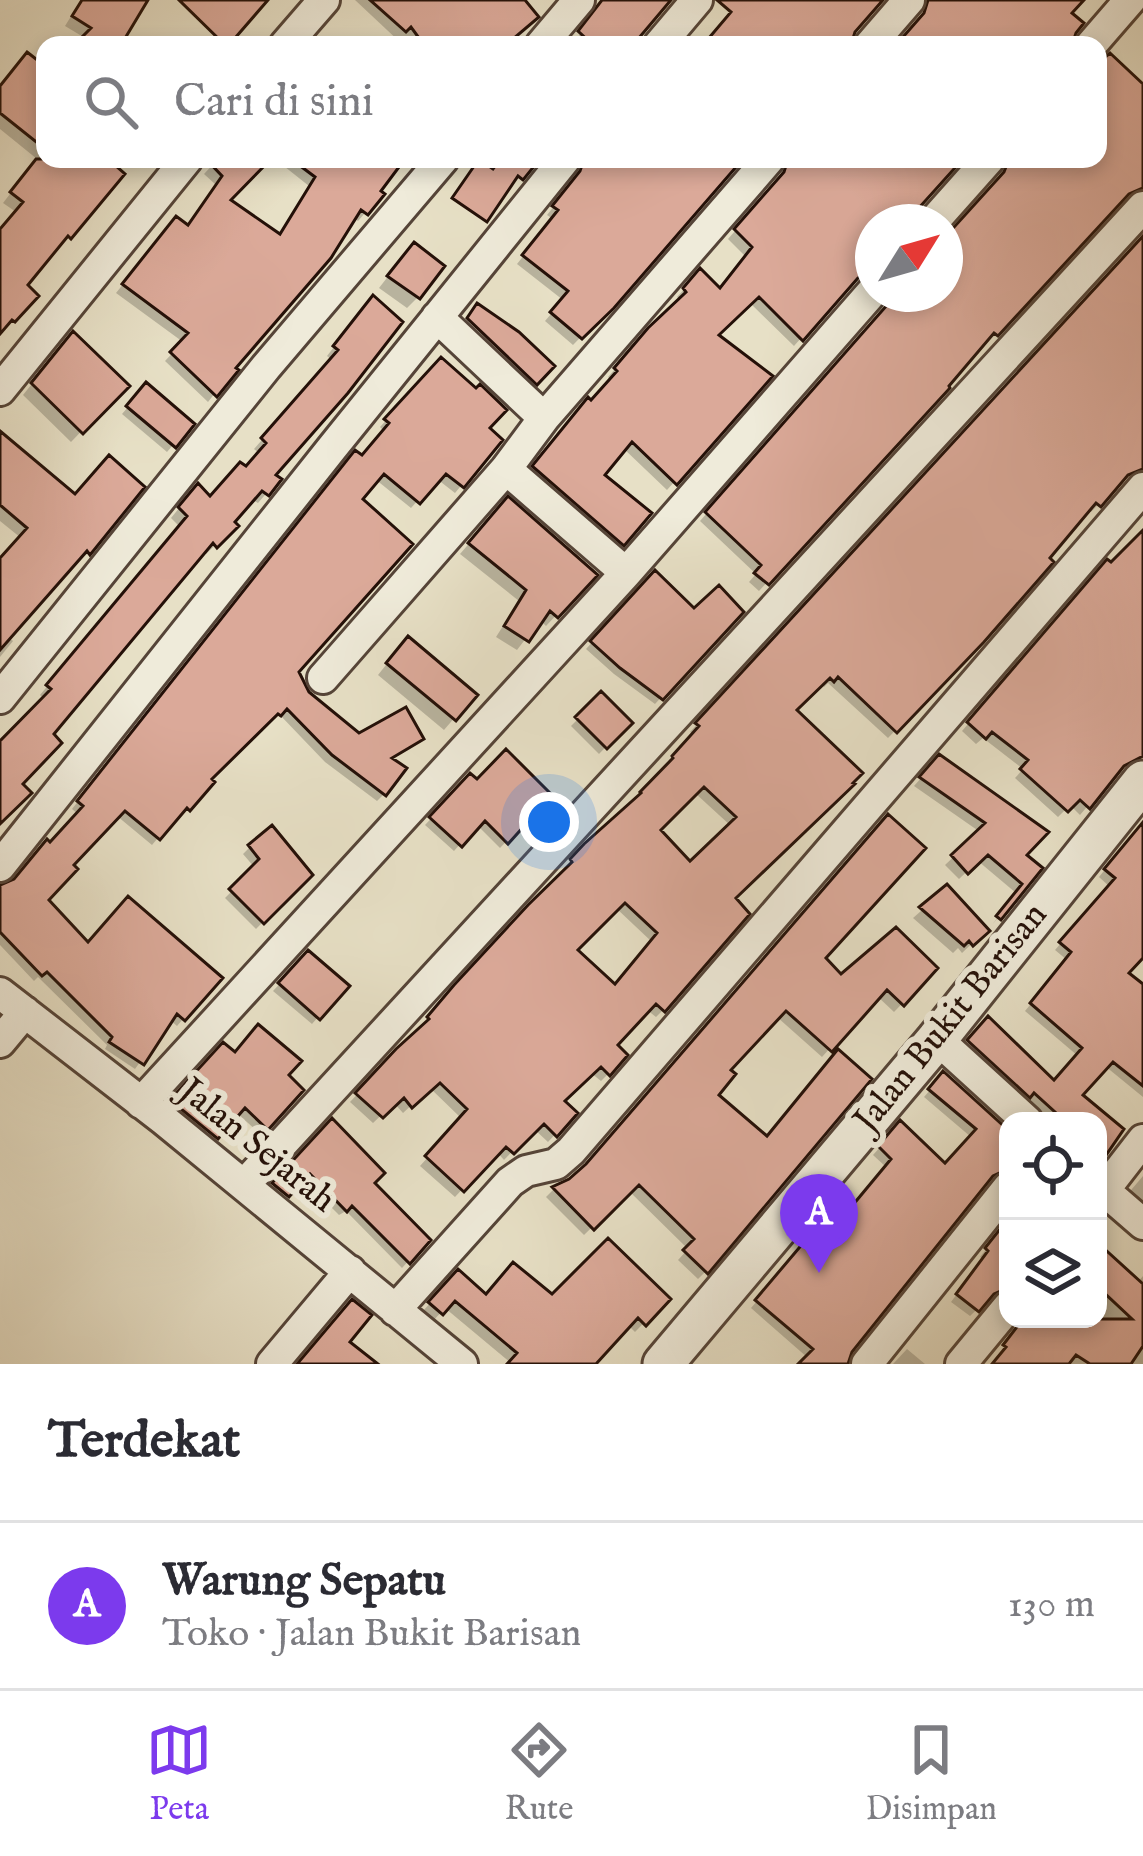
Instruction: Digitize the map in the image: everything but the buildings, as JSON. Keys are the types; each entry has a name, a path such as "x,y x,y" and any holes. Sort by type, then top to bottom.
{"street":[{"path":"293,36 324,0"},
{"path":"556,36 579,0"},
{"path":"667,36 697,0"},
{"path":"878,36 909,0"},
{"path":"0,390 180,168"},
{"path":"0,698 266,367 435,168"},
{"path":"0,866 558,168"},
{"path":"323,678 762,168"},
{"path":"949,204 981,168"},
{"path":"244,1185 1143,207"},
{"path":"141,1103 626,573 855,312"},
{"path":"437,317 544,418"},
{"path":"506,470 626,573"},
{"path":"395,1310 510,1182 526,1171 556,1164 571,1151 1143,488"},
{"name":"Jalan Bukit Barisan","path":"663,1364 937,1039 1143,781"},
{"path":"0,1042 12,1003"},
{"name":"Jalan Sejarah","path":"12,1003 462,1364"},
{"path":"937,1039 1017,1112"},
{"path":"1107,1183 1143,1140"},
{"path":"1107,1196 1143,1224"},
{"path":"867,1364 999,1199"},
{"path":"272,1364 350,1271"},
{"path":"961,1364 999,1318"}],"place":[{"name":"Warung Sepatu","path":"819,1273"}]}
